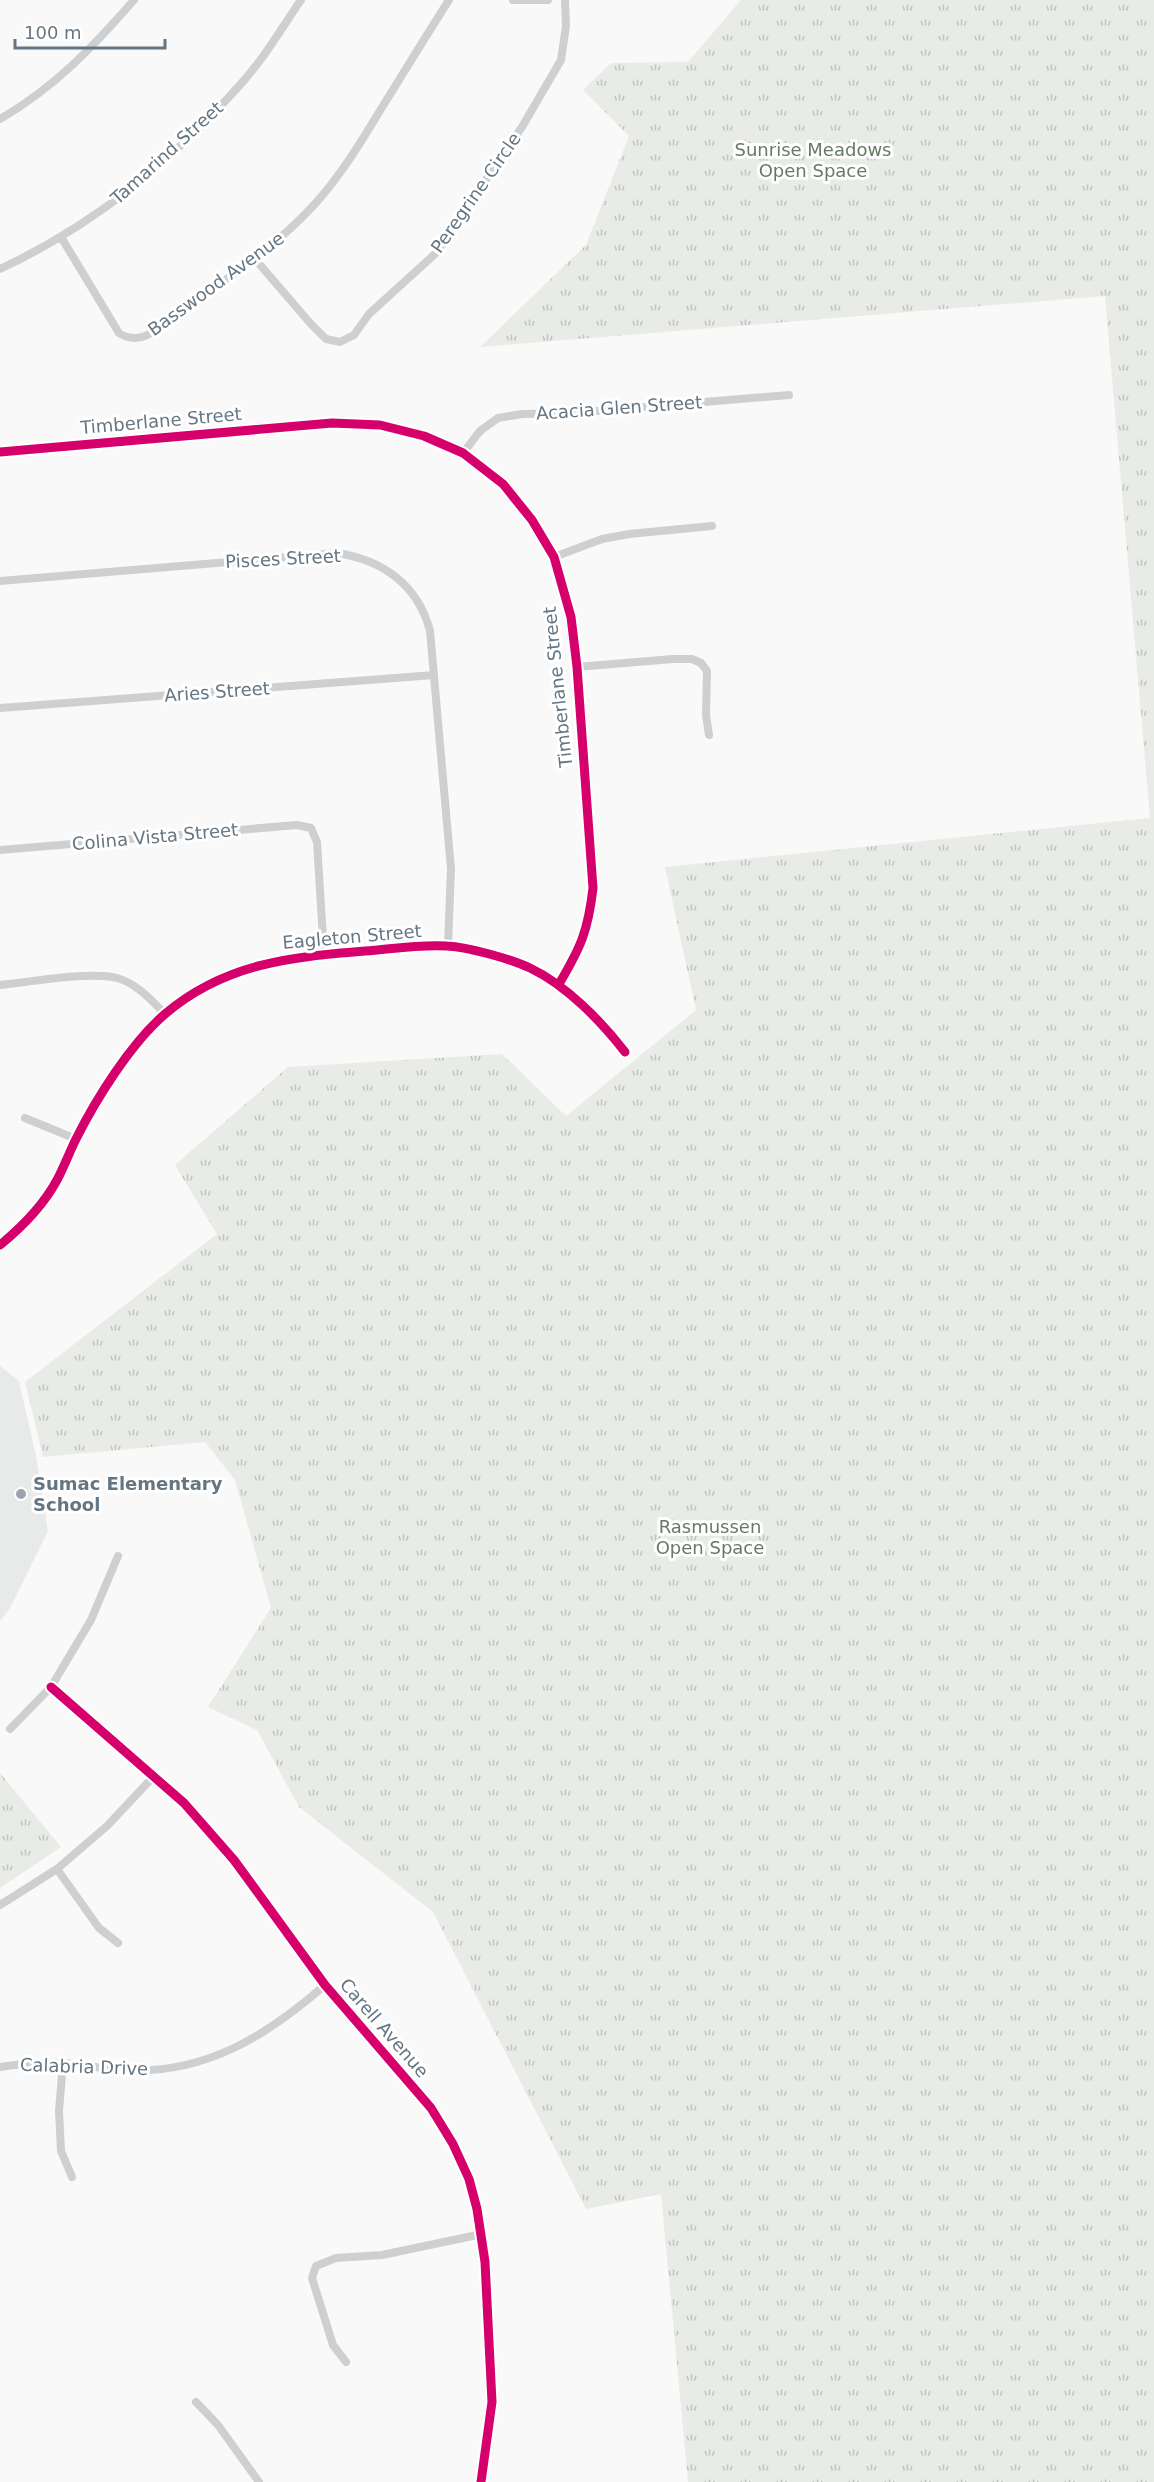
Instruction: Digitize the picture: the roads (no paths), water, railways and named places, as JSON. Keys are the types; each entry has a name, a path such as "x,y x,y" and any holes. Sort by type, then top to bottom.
{"street":[{"path":"0,119 36,96 70,69 134,0"},
{"name":"Tamarind Street","path":"0,269 61,237 109,206 194,132 240,85 301,0"},
{"name":"Basswood Avenue","path":"61,237 116,329 126,338 150,335 166,320 255,259 293,226 321,196 358,146 449,0"},
{"path":"513,0 548,0"},
{"name":"Peregrine Circle","path":"255,259 326,339 340,342 354,335 369,314 436,253 522,127 561,60 566,26 566,0"},
{"name":"Acacia Glen Street","path":"463,453 480,431 498,418 522,414 572,413 789,395"},
{"name":"Timberlane Street","path":"0,452 332,423 380,426 424,436 463,453 503,484 532,520 554,556 571,617 577,668 593,888 590,918 580,948 559,984"},
{"path":"554,556 602,538 712,526"},
{"name":"Pisces Street","path":"0,581 337,553 359,556 383,568 402,583 416,596 425,611 430,631 451,869 448,946"},
{"path":"577,668 692,658 707,670 706,715 709,735"},
{"name":"Aries Street","path":"0,708 434,675"},
{"name":"Colina Vista Street","path":"0,850 297,825 311,828 317,842 324,954"},
{"name":"Eagleton Street","path":"0,1245 39,1208 56,1182 100,1095 138,1043 165,1014 204,987 232,974 291,957 448,946 496,957 529,968 559,984 625,1052"},
{"path":"0,985 94,976 117,978 143,992 165,1014"},
{"path":"25,1118 76,1139"},
{"path":"10,1729 51,1687 91,1620 118,1556"},
{"name":"Carell Avenue","path":"51,1687 184,1803 234,1860 325,1985 431,2109 448,2135 469,2179 482,2234 492,2402 481,2482"},
{"path":"0,1905 57,1869 107,1826 154,1776"},
{"path":"57,1869 99,1928 118,1942"},
{"name":"Calabria Drive","path":"0,2067 63,2063 124,2070 159,2070 205,2060 249,2042 280,2022 325,1985"},
{"path":"63,2063 59,2110 61,2151 72,2177"},
{"path":"346,2362 333,2345 312,2278 316,2266 336,2258 382,2255 482,2234"},
{"path":"196,2402 218,2424 259,2482"}],"place":[{"name":"Sumac Elementary School","path":"21,1494"}],"park label":[{"name":"Sunrise Meadows Open Space","path":"813,160"},
{"name":"Rasmussen Open Space","path":"710,1537"}]}
